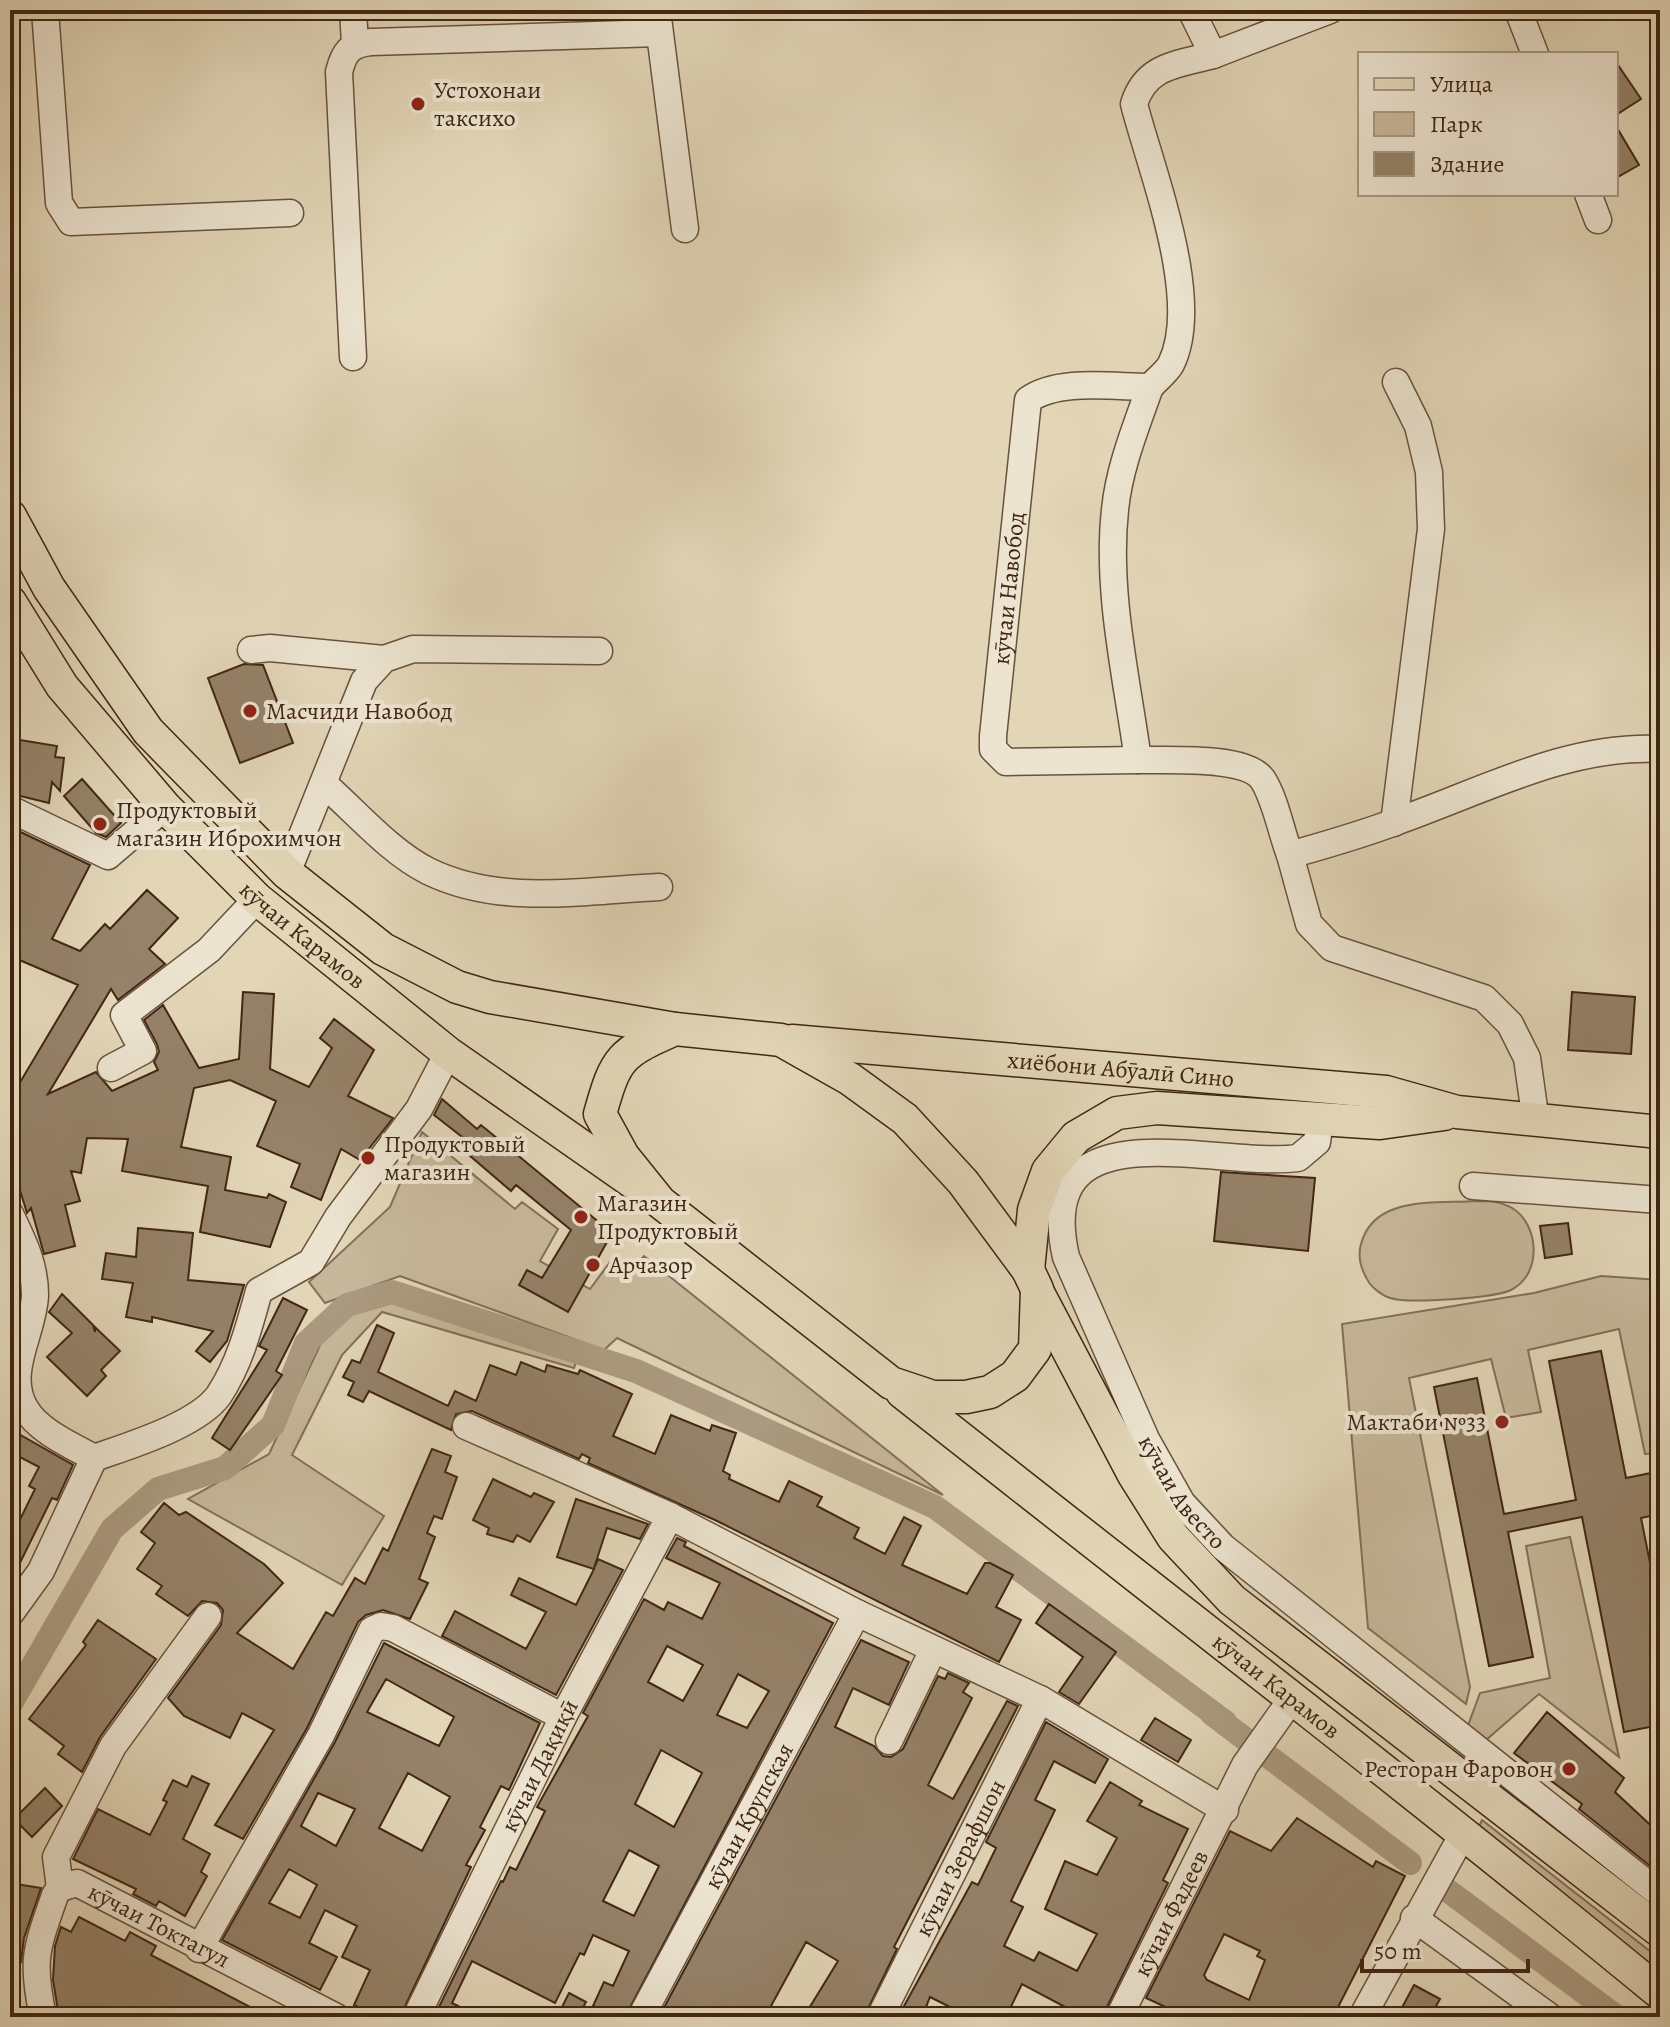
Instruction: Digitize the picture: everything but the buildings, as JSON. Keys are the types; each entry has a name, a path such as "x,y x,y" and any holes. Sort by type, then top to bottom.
{"main road":[{"name":"кӯчаи Карамов","path":"10,516 49,588 148,731 287,873 383,949 457,987 490,997 675,1029 781,1040 850,1079 905,1119 963,1182 1032,1279 1141,1488 1173,1537 1232,1600 1660,1931"},
{"name":"кӯчаи Карамов","path":"10,602 62,686 165,807 257,899 448,1053 660,1202 1291,1700 1464,1832 1660,1993"},
{"name":"кӯчаи Карамов","path":"660,1202 623,1156 600,1114 612,1071 633,1047 675,1029"},
{"name":"хиёбони Абӯалӣ Сино","path":"781,1040 1386,1092 1457,1112 1660,1132"},
{"name":"хиёбони Абӯалӣ Сино","path":"1032,1279 1034,1210 1048,1171 1076,1137 1117,1113 1157,1108 1380,1123 1457,1112"},
{"name":"кӯчаи Карамов","path":"891,1383 933,1397 966,1397 990,1392 1015,1376 1035,1349 1032,1279"}],"street":[{"path":"45,10 59,203 71,222 290,213"},
{"path":"353,10 355,44"},
{"path":"1191,10 1213,55"},
{"path":"1138,760 1119,628 1113,557 1115,509 1125,460 1150,387 1171,365 1179,333 1181,280 1134,104 1140,83 1161,70 1213,55 1330,10"},
{"path":"1518,10 1534,52"},
{"path":"353,357 339,72 343,55 355,44 570,23 658,22 685,229"},
{"path":"1589,196 1598,220"},
{"path":"1394,823 1431,529 1429,472 1418,426 1396,382"},
{"name":"кӯчаи Навобод","path":"1150,387 1065,388 1041,391 1028,400 993,749 1006,762 1138,760 1235,763 1252,769 1263,779 1290,855 1297,893 1309,924 1332,948 1484,998 1510,1024 1527,1058 1536,1122"},
{"path":"251,650 270,648 384,659 413,649 599,651"},
{"path":"287,873 364,681 384,659"},
{"path":"1290,855 1394,823 1538,768 1626,747 1660,749"},
{"path":"324,784 402,853 426,870 458,883 516,894 659,887"},
{"path":"10,809 108,856 165,807"},
{"path":"111,1068 143,1051 124,1015 209,950 257,899"},
{"path":"10,1614 41,1571 94,1458 170,1430 217,1397 242,1351 259,1291 311,1262 338,1217 419,1109 448,1053"},
{"name":"кӯчаи Авесто","path":"1320,1120 1317,1142 1298,1158 1283,1160 1141,1152 1119,1155 1079,1174 1062,1200 1059,1226 1066,1257 1140,1425 1182,1503 1223,1547 1660,1894"},
{"path":"1473,1186 1660,1200"},
{"path":"10,1214 30,1254 35,1296 16,1377 24,1408 44,1428 94,1458"},
{"path":"466,1426 670,1516 857,1613 1040,1699 1225,1810"},
{"name":"кӯчаи Дақиқӣ","path":"416,2017 563,1717 670,1516"},
{"name":"кӯчаи Крупская","path":"641,2017 857,1613"},
{"path":"60,1888 56,1857 113,1746 208,1616"},
{"path":"199,1949 321,1735 372,1630 381,1626 393,1628 563,1717"},
{"path":"889,1741 933,1650"},
{"name":"кӯчаи Зерафшон","path":"880,2017 1040,1699"},
{"name":"кӯчаи Фадеев","path":"1119,2017 1245,1765 1291,1700"},
{"path":"1362,2017 1464,1832"},
{"name":"кӯчаи Токтагул","path":"43,2017 34,1960 60,1888 77,1883 199,1949 336,2017"},
{"path":"1414,1918 1550,2017"}],"green space":[{"path":"422,1132 515,1209 522,1202 558,1229 540,1261 590,1289 610,1262 628,1273 644,1256 943,1495 617,1338 604,1350 400,1276 325,1303 309,1282 390,1207"},
{"path":"1476,1201 1508,1206 1521,1215 1528,1225 1534,1249 1528,1273 1521,1283 1502,1293 1415,1300 1387,1297 1370,1284 1361,1265 1360,1249 1368,1228 1379,1217 1408,1205"},
{"path":"1601,1276 1660,1280 1660,1453 1645,1454 1619,1329 1528,1350 1541,1412 1506,1418 1491,1359 1409,1378 1470,1687 1466,1704 1368,1628 1342,1324 1534,1293"},
{"path":"390,1298 578,1356 574,1368 382,1312 342,1355 292,1455 384,1516 342,1585 188,1499 269,1454 322,1341 352,1314"},
{"path":"1570,1537 1619,1757 1539,1694 1486,1740 1466,1731 1480,1693 1550,1678 1526,1546"},
{"path":"1482,1820 1660,1959 1660,1976 1477,1831"}],"waterway":[{"path":"10,1705 112,1529 158,1489 225,1468 273,1425 306,1343 347,1305 392,1292 636,1371 935,1507 1225,1722"},
{"path":"1212,1714 1410,1863"},
{"path":"1447,1890 1617,2017"}],"place":[{"name":"Устохонаи таксихо","path":"418,104"},
{"name":"Масчиди Навобод","path":"250,711"},
{"name":"Продуктовый магазин Иброхимчон","path":"100,824"},
{"name":"Продуктовый магазин","path":"368,1158"},
{"name":"Магазин Продуктовый","path":"581,1217"},
{"name":"Арчазор","path":"593,1265"},
{"name":"Мактаби №33","path":"1502,1422"},
{"name":"Ресторан Фаровон","path":"1569,1769"}]}
